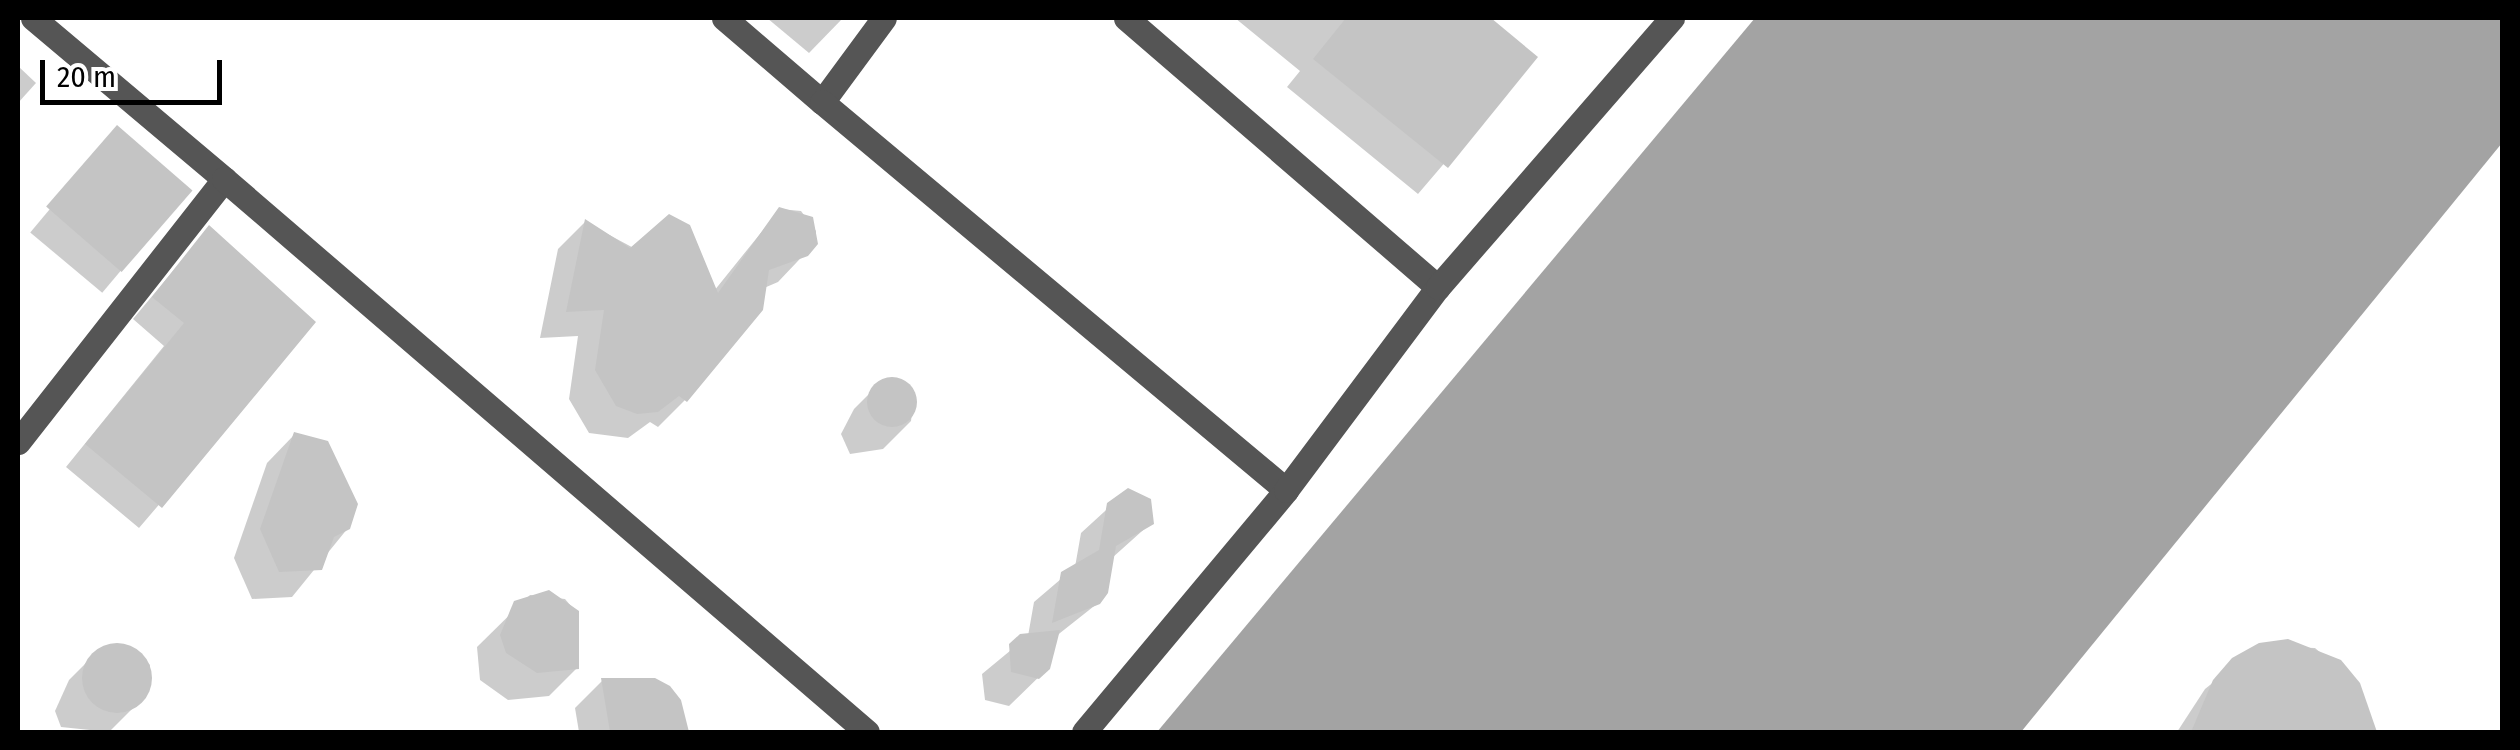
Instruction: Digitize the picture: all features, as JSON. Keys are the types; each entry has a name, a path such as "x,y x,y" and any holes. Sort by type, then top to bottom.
{"lane":[{"path":"33,18 867,732"},
{"path":"724,18 1286,490"},
{"path":"822,102 884,18"},
{"path":"1126,18 1438,287"},
{"path":"1084,732 1286,490 1438,287 1672,18"},
{"path":"18,442 224,179"}],"shaded area":[{"path":"1755,18 2502,18 2502,143 2021,732 1157,732"}],"building":[{"path":"1346,18 1491,18 1538,57 1448,168 1313,59"},
{"path":"117,125 192,191 122,272 46,207"},
{"path":"779,207 813,217 818,244 808,256 769,270 763,310 687,402 679,396 658,412 637,414 616,406 595,370 604,310 566,312 585,219 630,248 669,214 690,225 718,293"},
{"path":"209,225 316,322 162,508 85,444 184,323 152,297"},
{"path":"892,377 910,384 917,402 910,420 892,427 874,420 867,402 874,384"},
{"path":"294,432 328,441 358,504 350,529 334,537 322,570 279,572 260,529"},
{"path":"1128,488 1151,499 1154,524 1116,546 1108,593 1100,604 1052,623 1061,572 1099,550 1107,503"},
{"path":"549,590 579,611 579,669 537,673 506,653 500,635 514,601"},
{"path":"1060,630 1050,669 1039,679 1011,672 1009,644 1020,634"},
{"path":"2288,639 2341,660 2360,683 2377,732 2191,732 2213,680 2232,658 2259,643"},
{"path":"117,643 142,653 152,678 142,703 117,713 92,703 82,678 92,653"},
{"path":"601,678 655,678 670,686 681,700 689,732 610,732"}]}
